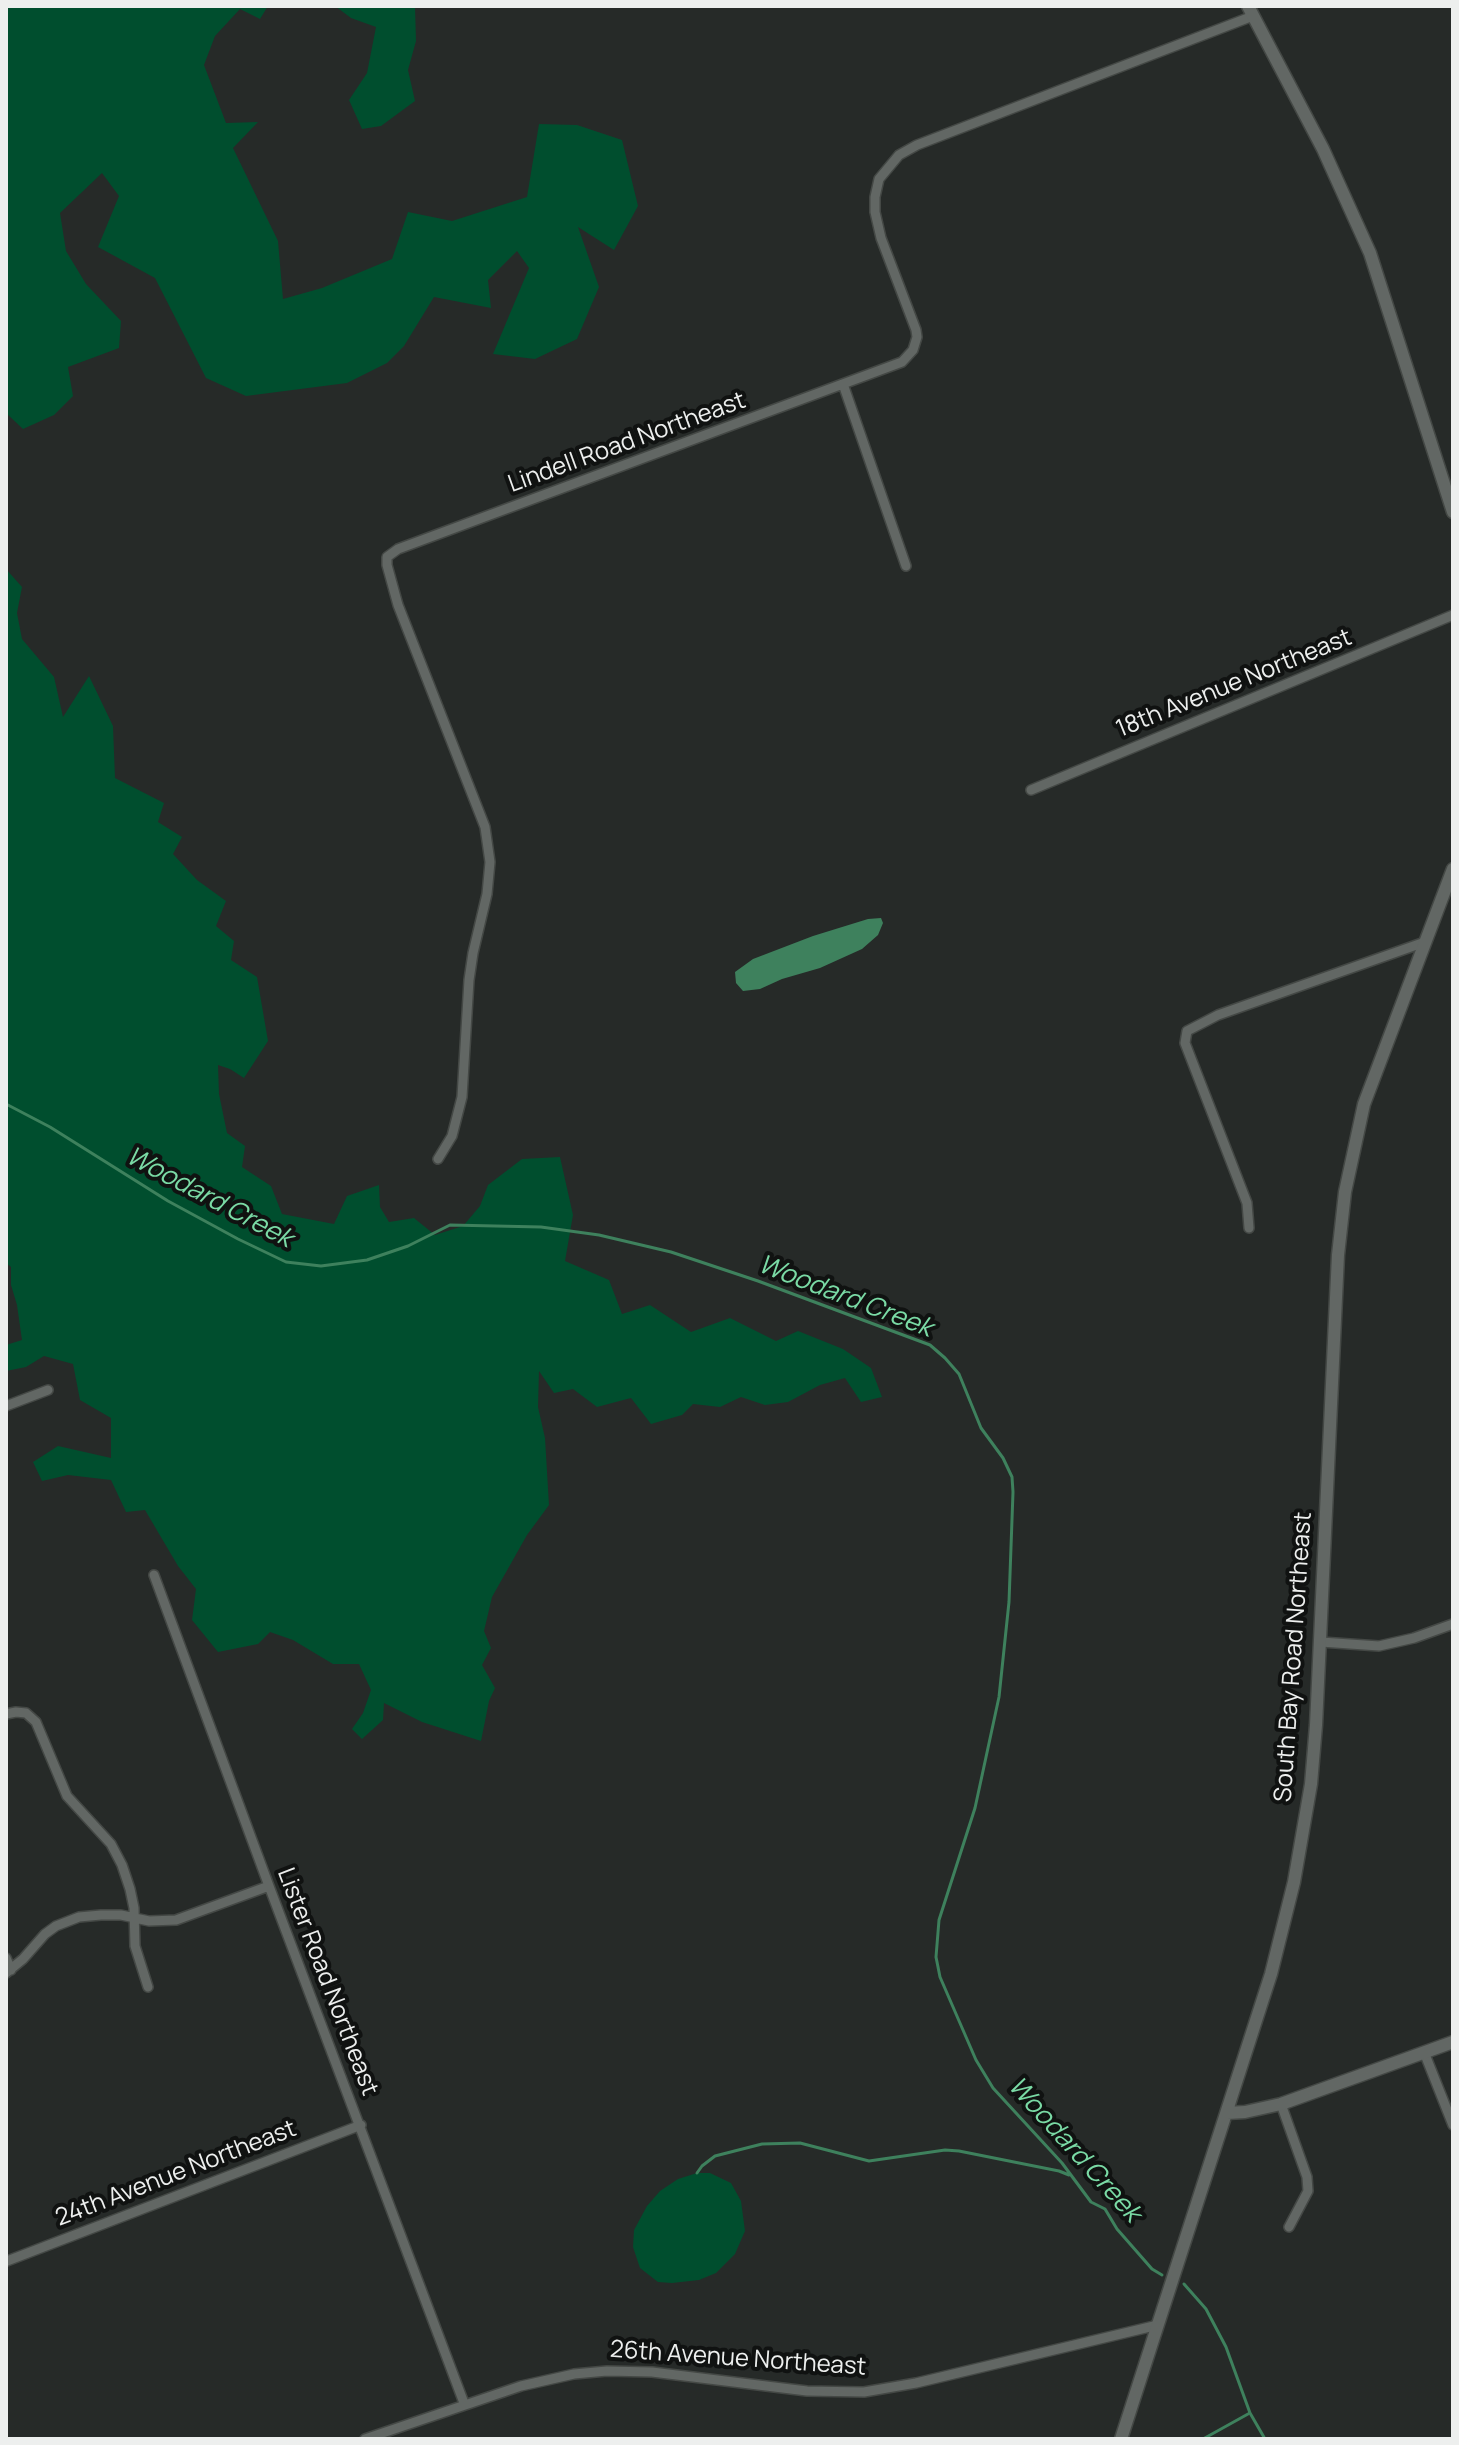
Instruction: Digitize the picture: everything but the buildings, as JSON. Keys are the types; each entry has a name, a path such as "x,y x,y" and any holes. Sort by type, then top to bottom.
{"street":[{"name":"Lindell Road Northeast","path":"438,1159 452,1136 462,1097 469,980 487,894 490,862 485,827 398,605 387,557 398,549 902,362 915,344 914,322 881,238 875,212 879,179 899,155 917,145 1250,11"},
{"path":"1250,11 1323,149 1370,253 1453,512"},
{"path":"843,384 906,566"},
{"name":"18th Avenue Northeast","path":"1031,790 1453,615"},
{"name":"South Bay Road Northeast","path":"1121,2439 1271,1974 1294,1882 1311,1784 1321,1642 1338,1255 1345,1192 1364,1104 1453,869"},
{"path":"1249,1228 1247,1203 1185,1043 1187,1031 1218,1015 1425,942"},
{"path":"6,1406 48,1390"},
{"name":"Lister Road Northeast","path":"154,1575 464,2403"},
{"path":"1321,1642 1379,1646 1453,1624"},
{"path":"6,1714 26,1713 41,1730 67,1796 111,1844 130,1889 138,1960 148,1987"},
{"path":"8,1972 45,1934 79,1917 101,1915 149,1921 186,1918 269,1886"},
{"path":"6,1958 8,1972"},
{"path":"1227,2113 1281,2104 1453,2042"},
{"path":"1424,2052 1453,2125"},
{"path":"1281,2104 1307,2177 1308,2191 1289,2227"},
{"name":"24th Avenue Northeast","path":"7,2261 361,2125"},
{"name":"26th Avenue Northeast","path":"365,2439 464,2403 548,2379 607,2371 652,2372 807,2391 850,2393 879,2390 1158,2325"}],"shaded area":[{"path":"6,6 268,6 260,19 240,9 215,36 204,65 226,123 258,122 233,148 278,241 283,299 322,288 392,259 408,212 452,221 527,197 539,124 577,125 622,140 638,206 614,250 578,227 599,287 577,339 535,359 493,354 529,268 517,251 488,280 491,308 434,297 404,346 387,363 347,383 246,396 206,378 155,278 98,247 119,196 102,173 60,213 66,251 86,284 121,321 119,348 68,367 73,396 54,415 23,429 6,413"},
{"path":"335,6 415,6 416,41 408,70 415,101 381,126 362,129 349,100 367,73 376,27 351,18"},
{"path":"6,569 22,587 17,613 22,639 54,677 63,717 89,676 113,726 115,778 164,803 158,822 182,837 173,854 197,880 226,901 216,926 234,941 231,960 257,977 268,1041 244,1078 218,1065 219,1094 227,1133 245,1146 242,1167 271,1186 282,1214 334,1224 347,1196 379,1185 380,1207 389,1222 414,1218 435,1235 463,1226 480,1206 488,1185 522,1159 560,1157 573,1215 565,1261 609,1280 622,1314 650,1305 691,1332 730,1318 776,1341 798,1331 843,1349 871,1368 882,1397 861,1402 845,1378 820,1385 788,1402 765,1405 741,1397 720,1407 693,1404 682,1415 651,1424 631,1398 597,1407 573,1389 554,1393 539,1371 538,1407 545,1438 549,1505 527,1535 492,1597 484,1631 491,1648 482,1665 495,1688 489,1701 481,1741 422,1722 384,1703 383,1720 362,1739 352,1729 363,1713 371,1690 359,1664 333,1664 293,1640 270,1632 258,1644 218,1652 192,1620 196,1589 178,1566 145,1510 126,1512 111,1480 68,1475 42,1481 33,1462 58,1446 111,1458 111,1418 80,1400 73,1364 44,1356 26,1367 6,1371 6,1345 22,1340 11,1285 11,1267 6,1263"},
{"path":"881,918 883,923 878,935 862,949 820,968 760,989 743,991 736,983 735,972 753,959 813,936"},
{"path":"710,2173 731,2183 741,2201 745,2231 735,2254 716,2273 699,2280 658,2282 640,2268 633,2247 634,2230 647,2206 660,2191 678,2179"}],"waterway":[{"name":"Woodard Creek","path":"6,1104 50,1127 168,1201 286,1262 321,1266 367,1260 408,1246 450,1225 541,1227 599,1235 671,1252 758,1281 930,1345 945,1358 959,1374 981,1428 1003,1458 1012,1477 1013,1492 1009,1602 999,1697 975,1808 939,1920 936,1957 940,1977 976,2060 993,2088 1062,2163 1091,2202 1105,2209 1117,2229 1152,2269 1162,2275"},
{"path":"697,2173 715,2156 762,2144 800,2143 869,2161 945,2150 959,2151 1069,2175"},
{"name":"Woodard Creek","path":"1184,2284 1206,2309 1226,2347 1250,2413 1265,2439"},
{"path":"1203,2439 1248,2414"}]}
